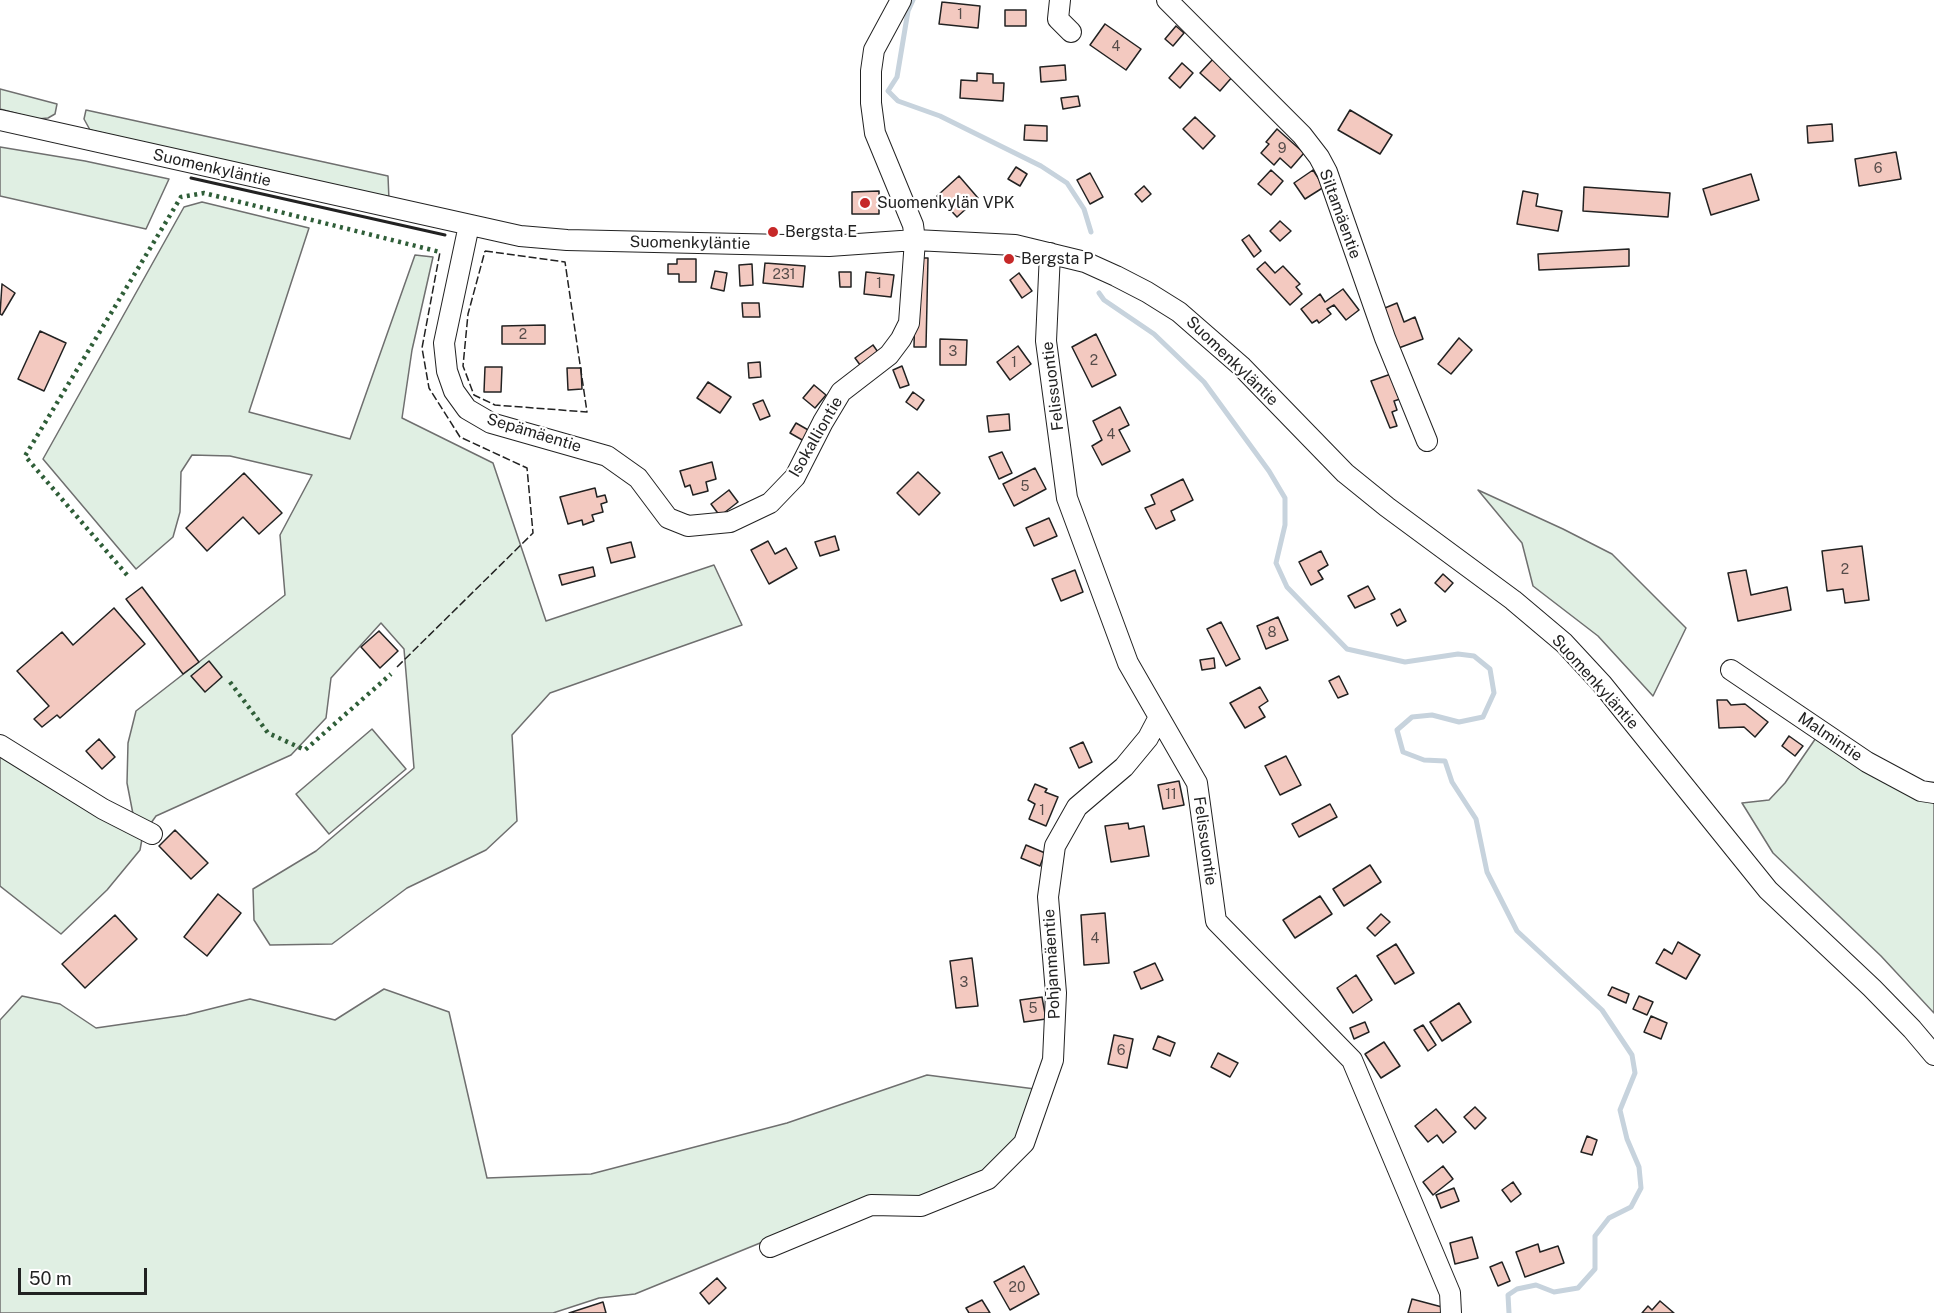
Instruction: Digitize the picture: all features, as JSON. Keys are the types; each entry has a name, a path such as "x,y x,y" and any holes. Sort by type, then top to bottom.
{"street":[{"name":"Isokalliontie","path":"730,522 770,503 789,484 841,392 889,355 909,323 915,240 913,225 875,134 871,103 871,71 874,50 901,0"},
{"path":"1060,0 1058,20 1071,32"},
{"name":"Siltamäentie","path":"1167,0 1302,135 1319,157 1327,172 1384,338 1427,441"},
{"name":"Suomenkyläntie","path":"0,120 520,236 567,240 829,246 915,240 1015,245 1085,262 1116,276 1148,292 1179,312 1241,366 1345,473 1513,600 1564,643 1602,684 1768,890 1872,988 1934,1055"},
{"name":"Sepämäentie","path":"469,225 444,343 447,371 454,391 467,409 491,423 607,456 638,478 668,518 688,526 730,522"},
{"name":"Felissuontie","path":"1050,253 1046,341 1067,498 1128,663 1197,783 1216,921 1352,1060 1450,1293 1451,1313"},
{"name":"Malmintie","path":"1731,670 1868,762 1921,791 1934,794"},
{"name":"Pohjanmäentie","path":"770,1247 871,1205 921,1206 988,1179 1024,1143 1053,1060 1056,993 1048,897 1055,846 1077,807 1124,767 1148,738 1159,717"},
{"path":"0,745 103,809 152,834"}],"green space":[{"path":"0,89 57,104 55,114 48,118 37,119 0,109"},
{"path":"86,110 388,176 389,200 90,130 84,119"},
{"path":"0,147 85,161 169,179 146,229 0,196"},
{"path":"202,202 309,228 249,412 350,439 415,255 433,257 412,350 402,418 493,463 546,621 714,565 742,625 550,693 512,735 517,821 486,850 407,888 332,944 270,945 254,920 253,889 316,851 414,768 404,649 381,623 331,678 326,718 291,755 156,816 151,823 133,814 127,783 128,743 136,711 285,595 280,535 312,475 230,456 192,455 181,472 180,512 173,537 136,569 43,459 184,207"},
{"path":"1478,490 1612,554 1686,628 1653,696 1598,636 1533,586 1522,543"},
{"path":"372,729 406,769 329,834 296,794"},
{"path":"1818,735 1934,801 1934,1013 1881,956 1773,853 1742,803 1769,800 1785,783"},
{"path":"0,752 142,839 140,850 107,890 61,934 0,886"},
{"path":"384,989 449,1012 487,1178 591,1174 787,1123 927,1075 1035,1089 1017,1138 982,1171 922,1198 873,1197 635,1294 599,1298 553,1313 0,1313 0,1020 22,996 60,1004 96,1028 186,1015 250,999 335,1020"}],"building":[{"path":"942,2 980,6 978,28 939,24"},
{"path":"1005,10 1026,10 1026,26 1005,26"},
{"path":"1105,24 1141,49 1126,70 1090,45"},
{"path":"1176,26 1184,33 1173,46 1165,39"},
{"path":"1214,58 1233,76 1220,91 1200,73"},
{"path":"1182,63 1193,73 1180,88 1169,78"},
{"path":"1065,65 1066,80 1041,82 1040,67"},
{"path":"977,73 993,74 993,83 1004,83 1003,101 960,98 961,80 977,81"},
{"path":"1078,96 1080,106 1063,109 1061,98"},
{"path":"1350,110 1392,135 1380,154 1338,130"},
{"path":"1195,117 1215,136 1203,149 1183,129"},
{"path":"1832,124 1833,141 1808,143 1807,126"},
{"path":"1025,125 1047,126 1047,141 1024,140"},
{"path":"1277,129 1304,153 1291,168 1280,158 1274,165 1261,153 1269,144 1266,142"},
{"path":"1896,152 1901,179 1859,186 1855,159"},
{"path":"1016,167 1027,174 1020,186 1008,179"},
{"path":"1271,170 1283,181 1271,195 1258,184"},
{"path":"1313,170 1324,187 1305,199 1294,183"},
{"path":"1090,173 1103,197 1090,204 1077,180"},
{"path":"1751,174 1759,200 1711,215 1703,189"},
{"path":"959,176 978,198 957,217 937,196"},
{"path":"1144,186 1151,194 1142,202 1135,194"},
{"path":"1584,187 1670,193 1668,217 1583,211"},
{"name":"Suomenkylän VPK","path":"879,191 879,214 852,214 852,192"},
{"path":"1523,191 1538,194 1536,206 1562,211 1558,231 1517,224"},
{"path":"1280,221 1291,231 1280,241 1270,231"},
{"path":"1249,235 1261,251 1254,257 1242,240"},
{"path":"1629,249 1629,266 1539,270 1538,254"},
{"path":"916,258 928,258 926,347 914,347"},
{"path":"677,259 696,259 696,282 679,282 679,274 668,274 668,264 677,264"},
{"path":"1265,262 1275,273 1283,266 1300,284 1296,287 1302,294 1290,305 1257,269"},
{"path":"765,263 805,266 803,287 763,283"},
{"path":"752,264 753,285 740,286 739,265"},
{"path":"715,271 727,273 724,291 711,288"},
{"path":"839,272 851,272 851,287 840,287"},
{"path":"866,272 894,275 891,297 864,294"},
{"path":"1019,273 1032,291 1022,298 1010,280"},
{"path":"2,284 15,293 2,315 0,314"},
{"path":"1343,289 1359,310 1346,320 1334,305 1327,309 1331,314 1319,323 1317,320 1312,323 1301,309 1320,294 1325,302"},
{"path":"742,303 759,303 760,317 743,317"},
{"path":"1397,303 1404,322 1415,317 1423,339 1396,349 1380,310"},
{"path":"545,325 545,344 502,344 502,326"},
{"path":"40,331 66,343 44,391 18,379"},
{"path":"1096,334 1116,375 1092,387 1072,347"},
{"path":"1459,338 1472,350 1451,374 1438,364"},
{"path":"940,339 967,340 966,365 940,365"},
{"path":"873,345 880,355 863,369 855,358"},
{"path":"1018,346 1031,364 1010,380 997,362"},
{"path":"760,362 761,377 749,378 748,363"},
{"path":"902,366 909,385 900,388 893,370"},
{"path":"485,367 502,367 501,392 484,392"},
{"path":"567,368 581,368 582,389 568,390"},
{"path":"1391,374 1400,399 1394,401 1397,410 1392,412 1397,426 1390,428 1371,381"},
{"path":"708,382 731,397 720,413 697,398"},
{"path":"814,385 826,395 815,408 803,398"},
{"path":"913,392 924,400 917,410 906,402"},
{"path":"763,400 770,416 760,420 753,404"},
{"path":"1120,407 1129,425 1119,430 1130,451 1102,465 1092,446 1102,440 1093,421"},
{"path":"1009,414 1010,430 989,432 987,416"},
{"path":"796,423 810,431 804,441 790,433"},
{"path":"1002,452 1012,473 999,479 989,457"},
{"path":"712,462 716,479 706,482 708,491 693,495 690,485 685,487 680,471"},
{"path":"1035,468 1046,489 1014,506 1003,484"},
{"path":"918,472 940,493 919,515 897,493"},
{"path":"244,473 282,513 259,534 243,517 207,551 186,528"},
{"path":"1183,479 1193,500 1171,511 1175,520 1156,529 1145,508 1155,504 1151,495"},
{"path":"595,488 597,497 605,495 607,502 601,504 603,512 592,515 594,521 583,525 582,520 568,524 560,497"},
{"path":"729,490 738,502 720,516 711,504"},
{"path":"1049,518 1057,536 1034,546 1026,528"},
{"path":"835,536 839,550 820,556 815,542"},
{"path":"768,541 775,554 786,548 797,568 769,584 751,550"},
{"path":"631,542 635,557 611,563 607,548"},
{"path":"1862,546 1869,600 1845,603 1843,589 1827,591 1822,551"},
{"path":"1321,551 1328,565 1318,571 1323,579 1311,585 1299,562"},
{"path":"593,567 595,576 562,585 559,575"},
{"path":"1075,570 1083,592 1061,601 1052,579"},
{"path":"1746,570 1751,595 1787,587 1791,610 1738,621 1728,573"},
{"path":"1443,574 1453,583 1445,592 1435,583"},
{"path":"1368,586 1375,599 1355,608 1348,596"},
{"path":"142,587 199,662 183,674 126,599"},
{"path":"114,608 145,644 60,718 57,715 42,727 34,719 49,706 17,671 62,632 73,645"},
{"path":"1400,609 1406,621 1397,626 1391,614"},
{"path":"1278,617 1288,640 1266,649 1257,626"},
{"path":"1221,622 1240,659 1226,666 1207,629"},
{"path":"379,631 398,651 380,668 361,647"},
{"path":"1214,658 1215,668 1202,670 1200,660"},
{"path":"209,661 222,677 205,692 191,676"},
{"path":"1339,676 1348,694 1338,698 1329,681"},
{"path":"1260,687 1268,701 1259,707 1265,717 1245,728 1230,703"},
{"path":"1717,700 1727,700 1731,705 1745,704 1768,722 1755,737 1744,727 1719,728"},
{"path":"1789,736 1803,746 1795,756 1782,746"},
{"path":"99,739 115,757 102,769 86,751"},
{"path":"1083,742 1092,762 1079,768 1070,748"},
{"path":"1286,756 1301,785 1280,795 1265,766"},
{"path":"1179,781 1184,805 1163,809 1158,785"},
{"path":"1035,784 1047,789 1045,792 1058,797 1046,826 1029,819 1035,804 1028,800"},
{"path":"1330,804 1337,817 1299,837 1292,824"},
{"path":"1128,823 1129,829 1144,826 1149,856 1111,862 1105,826"},
{"path":"175,830 208,863 191,879 159,846"},
{"path":"1026,845 1045,853 1040,866 1021,858"},
{"path":"1370,865 1381,882 1344,906 1333,889"},
{"path":"218,894 241,913 207,956 184,937"},
{"path":"1320,896 1332,914 1295,938 1283,920"},
{"path":"1105,913 1109,963 1084,965 1081,915"},
{"path":"1381,914 1390,922 1375,936 1367,928"},
{"path":"115,915 137,939 85,988 62,964"},
{"path":"1678,942 1700,955 1686,979 1656,963 1664,949 1672,954"},
{"path":"1396,944 1414,973 1395,984 1377,956"},
{"path":"972,958 978,1006 956,1008 950,961"},
{"path":"1155,963 1163,980 1141,989 1134,972"},
{"path":"1356,975 1372,1000 1353,1013 1337,988"},
{"path":"1612,987 1629,994 1626,1003 1608,995"},
{"path":"1639,996 1653,1002 1647,1015 1633,1009"},
{"path":"1042,997 1046,1019 1024,1022 1020,1000"},
{"path":"1459,1003 1471,1022 1442,1041 1430,1022"},
{"path":"1651,1016 1667,1023 1661,1039 1644,1032"},
{"path":"1365,1022 1369,1032 1354,1039 1350,1028"},
{"path":"1423,1025 1436,1045 1428,1051 1414,1030"},
{"path":"1114,1035 1133,1039 1127,1068 1108,1064"},
{"path":"1158,1036 1175,1043 1170,1056 1153,1049"},
{"path":"1384,1042 1400,1066 1381,1078 1365,1054"},
{"path":"1218,1053 1238,1063 1230,1077 1211,1067"},
{"path":"1475,1107 1486,1118 1475,1129 1464,1117"},
{"path":"1436,1109 1456,1132 1443,1143 1437,1135 1428,1142 1415,1126"},
{"path":"1587,1136 1597,1140 1592,1155 1581,1152"},
{"path":"1443,1166 1453,1179 1433,1195 1423,1182"},
{"path":"1513,1182 1521,1194 1511,1202 1502,1190"},
{"path":"1454,1188 1459,1201 1441,1208 1436,1195"},
{"path":"1472,1237 1478,1258 1455,1264 1450,1243"},
{"path":"1538,1244 1540,1252 1558,1246 1564,1263 1525,1277 1516,1252"},
{"path":"1502,1262 1510,1281 1498,1286 1490,1267"},
{"path":"1024,1266 1039,1294 1010,1310 994,1282"},
{"path":"717,1278 726,1288 709,1304 700,1293"},
{"path":"1412,1299 1442,1307 1441,1313 1408,1313"},
{"path":"982,1300 990,1313 969,1313 966,1308"},
{"path":"1660,1301 1674,1313 1642,1313 1648,1306 1652,1310"},
{"path":"603,1302 606,1313 569,1313"}],"waterway":[{"path":"913,0 908,11 897,77 888,91 898,101 940,116 1041,166 1067,183 1084,209 1091,232"},
{"path":"1099,293 1104,300 1154,334 1204,382 1269,471 1285,498 1285,525 1276,563 1287,587 1347,649 1405,662 1458,654 1474,656 1490,669 1494,693 1483,717 1459,722 1432,715 1412,717 1397,730 1403,752 1424,760 1445,761 1452,782 1476,819 1487,872 1517,931 1602,1010 1632,1055 1635,1073 1620,1110 1627,1139 1639,1167 1641,1188 1631,1207 1609,1218 1595,1236 1595,1269 1578,1288 1554,1292 1536,1285 1517,1289 1508,1295 1509,1313"}],"hedge":[{"path":"127,575 25,456 181,197 204,193 440,252"},
{"path":"230,682 268,733 305,750 391,674"}],"fence":[{"path":"485,251 565,262 587,412 495,405 474,395 463,366 468,314 485,251"},
{"path":"397,667 533,533 527,468 460,437 429,388 422,348 440,252"}],"wall":[{"path":"191,178 445,235"}],"place":[{"name":"Suomenkylän VPK","path":"865,203"},
{"name":"Bergsta E","path":"773,232"},
{"name":"Bergsta P","path":"1009,259"}]}
